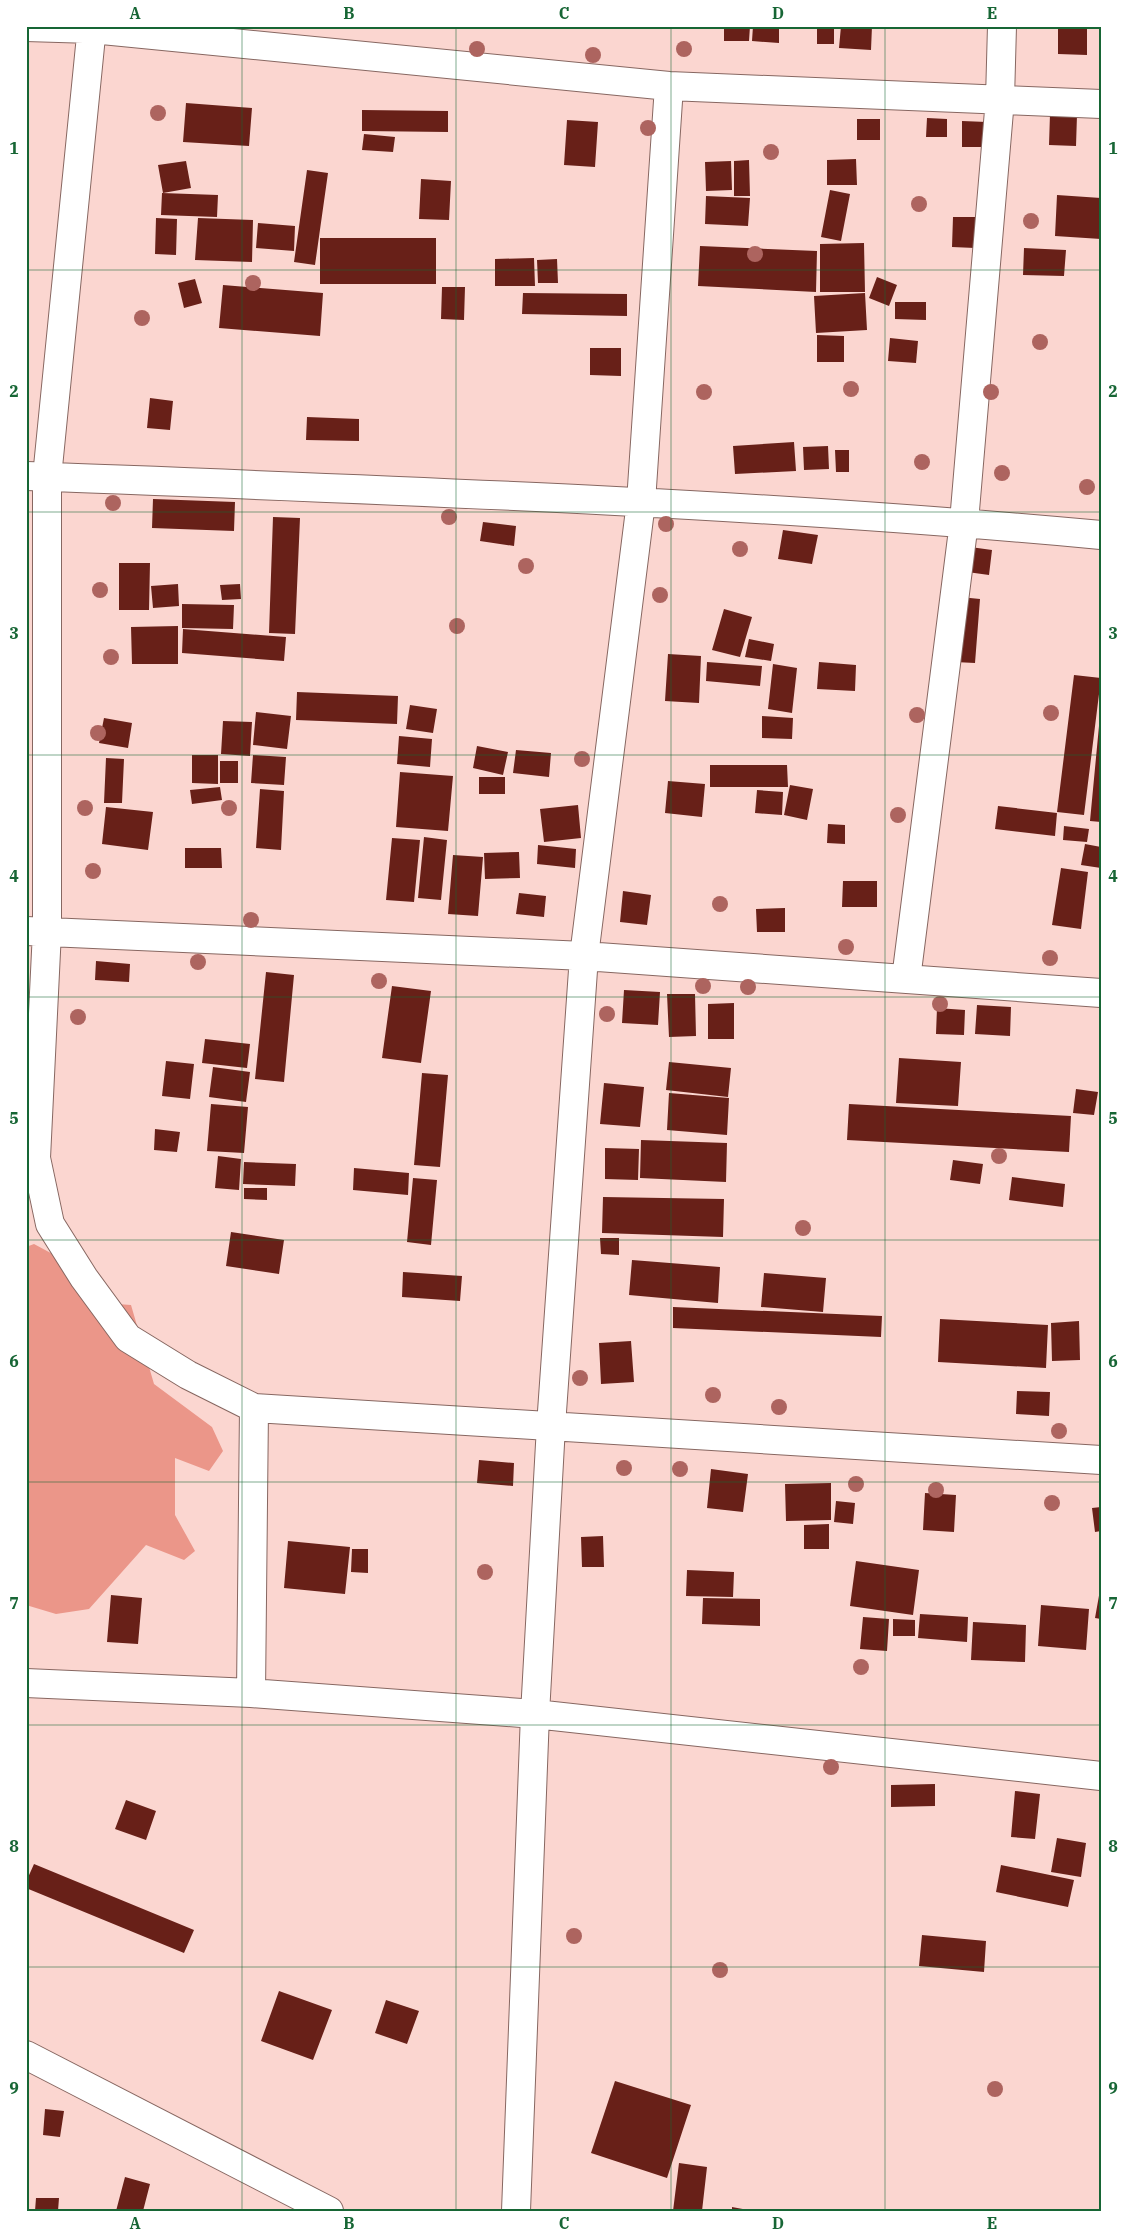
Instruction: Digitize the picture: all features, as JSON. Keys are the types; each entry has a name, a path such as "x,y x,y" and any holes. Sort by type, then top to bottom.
{"street":[{"path":"906,978 964,522 1000,99 1002,26"},
{"path":"26,27 92,27 669,86 1101,104"},
{"path":"92,27 37,477 36,1158 50,1224 84,1278 128,1338 188,1375 254,1408 1101,1460"},
{"path":"516,2211 535,1714 551,1426 584,956 640,502 669,86"},
{"path":"37,477 640,502 964,522 1101,535"},
{"path":"36,931 584,956 906,978 1101,994"},
{"path":"251,1693 254,1408"},
{"path":"26,1684 251,1693 535,1714 1101,1776"},
{"path":"26,2055 329,2211"}],"shaded area":[{"path":"34,1244 73,1265 89,1302 131,1305 154,1384 212,1427 223,1451 209,1471 175,1458 175,1515 195,1551 184,1560 146,1545 89,1609 56,1614 26,1605 26,1247"}],"building":[{"path":"724,26 750,26 749,41 724,41"},
{"path":"753,26 779,26 779,43 752,41"},
{"path":"817,26 834,26 834,44 817,44"},
{"path":"841,26 872,26 871,50 839,48"},
{"path":"1058,27 1087,28 1087,55 1058,54"},
{"path":"186,103 252,108 249,146 183,142"},
{"path":"362,110 448,111 448,132 362,131"},
{"path":"1050,114 1077,115 1076,146 1049,145"},
{"path":"927,118 947,119 947,137 926,137"},
{"path":"857,119 880,119 880,140 857,140"},
{"path":"567,120 598,122 595,167 564,165"},
{"path":"962,121 987,122 987,147 962,147"},
{"path":"364,134 395,137 393,152 362,150"},
{"path":"856,159 857,185 827,185 827,160"},
{"path":"749,160 750,196 734,196 734,161"},
{"path":"186,161 191,188 163,193 158,165"},
{"path":"731,161 732,190 706,191 705,162"},
{"path":"307,170 328,173 315,265 294,262"},
{"path":"421,179 451,181 449,220 419,219"},
{"path":"830,190 850,194 841,241 821,237"},
{"path":"162,193 218,195 217,217 161,215"},
{"path":"1057,195 1101,198 1101,239 1055,236"},
{"path":"706,196 750,198 748,226 705,224"},
{"path":"953,217 975,217 975,248 952,247"},
{"path":"156,218 177,219 176,255 155,254"},
{"path":"198,218 253,220 252,262 195,260"},
{"path":"258,223 295,226 294,251 256,248"},
{"path":"320,238 436,238 436,284 320,284"},
{"path":"864,243 865,292 820,292 820,244"},
{"path":"700,246 817,251 816,292 698,286"},
{"path":"1024,248 1066,250 1064,276 1023,275"},
{"path":"534,258 535,286 495,286 495,259"},
{"path":"557,259 558,283 538,283 537,260"},
{"path":"877,277 897,285 889,306 869,298"},
{"path":"195,279 202,303 184,308 178,283"},
{"path":"223,285 323,293 320,336 219,328"},
{"path":"442,287 465,287 464,320 441,319"},
{"path":"523,293 627,294 627,316 522,314"},
{"path":"865,293 867,330 816,333 814,296"},
{"path":"895,302 926,302 926,320 895,319"},
{"path":"817,335 844,336 844,362 817,362"},
{"path":"890,338 918,341 916,363 888,361"},
{"path":"590,348 621,348 621,376 590,375"},
{"path":"150,398 173,401 170,430 147,428"},
{"path":"307,417 359,419 359,441 306,440"},
{"path":"794,442 796,471 735,474 733,446"},
{"path":"828,446 829,469 804,470 803,447"},
{"path":"835,450 849,450 849,472 836,472"},
{"path":"153,499 235,502 234,531 152,528"},
{"path":"273,517 300,518 295,634 269,633"},
{"path":"483,522 516,526 514,546 480,541"},
{"path":"783,530 818,535 812,564 778,559"},
{"path":"963,546 992,550 989,575 960,571"},
{"path":"119,563 150,563 149,610 119,610"},
{"path":"178,584 179,606 153,608 151,586"},
{"path":"240,584 241,599 222,600 220,585"},
{"path":"960,597 980,599 975,663 955,662"},
{"path":"182,604 234,605 233,629 182,628"},
{"path":"724,609 752,617 740,657 712,650"},
{"path":"178,626 178,664 132,664 131,627"},
{"path":"183,629 286,637 284,661 182,653"},
{"path":"749,639 774,644 771,661 745,657"},
{"path":"668,654 701,656 699,703 665,701"},
{"path":"707,662 762,666 760,686 706,681"},
{"path":"819,662 856,665 855,691 817,689"},
{"path":"773,664 797,668 792,713 768,709"},
{"path":"1074,675 1101,678 1084,815 1057,812"},
{"path":"297,692 398,696 397,724 296,720"},
{"path":"410,705 437,709 433,733 406,729"},
{"path":"256,712 291,716 287,749 253,745"},
{"path":"762,716 793,718 792,739 762,738"},
{"path":"104,718 132,723 128,748 99,743"},
{"path":"223,721 252,722 250,756 221,754"},
{"path":"1099,726 1101,726 1101,822 1090,821"},
{"path":"399,736 432,739 430,767 397,764"},
{"path":"477,746 508,752 503,775 473,768"},
{"path":"516,750 551,753 549,777 513,773"},
{"path":"192,755 218,755 218,784 192,783"},
{"path":"253,755 286,757 284,785 251,783"},
{"path":"106,758 124,759 122,803 104,803"},
{"path":"220,761 238,761 238,783 220,783"},
{"path":"710,765 787,765 788,787 710,787"},
{"path":"400,772 453,776 448,831 396,827"},
{"path":"479,777 505,777 505,794 479,794"},
{"path":"668,781 705,784 702,817 665,813"},
{"path":"790,785 813,789 807,820 784,815"},
{"path":"220,787 222,800 192,804 190,790"},
{"path":"260,789 284,791 281,850 256,848"},
{"path":"757,790 783,792 782,815 755,813"},
{"path":"578,805 581,838 544,842 540,809"},
{"path":"998,806 1057,813 1055,836 995,829"},
{"path":"106,807 153,812 148,850 102,844"},
{"path":"828,824 845,825 845,844 827,843"},
{"path":"1064,826 1089,829 1087,842 1063,840"},
{"path":"424,837 447,840 441,900 418,898"},
{"path":"392,838 420,840 414,902 386,900"},
{"path":"1085,844 1101,847 1101,868 1081,865"},
{"path":"538,845 576,849 575,868 537,864"},
{"path":"185,848 221,848 222,868 185,868"},
{"path":"519,852 520,878 485,879 484,853"},
{"path":"453,855 483,857 478,916 448,914"},
{"path":"1061,868 1088,872 1081,929 1052,925"},
{"path":"843,881 877,881 877,907 842,907"},
{"path":"623,891 651,895 647,925 620,922"},
{"path":"519,893 546,896 544,917 516,914"},
{"path":"785,908 785,932 757,932 756,909"},
{"path":"96,961 130,964 129,982 95,980"},
{"path":"266,972 294,975 284,1082 255,1079"},
{"path":"392,986 431,991 421,1063 382,1058"},
{"path":"624,990 660,992 658,1025 622,1023"},
{"path":"667,994 695,994 696,1036 669,1037"},
{"path":"734,1003 734,1039 708,1039 708,1004"},
{"path":"977,1005 1011,1007 1010,1036 975,1034"},
{"path":"937,1008 965,1010 964,1035 936,1034"},
{"path":"205,1039 250,1044 247,1068 202,1063"},
{"path":"899,1058 961,1062 958,1106 896,1103"},
{"path":"166,1061 194,1064 190,1099 162,1096"},
{"path":"669,1062 731,1068 728,1097 666,1090"},
{"path":"213,1067 250,1072 246,1102 209,1097"},
{"path":"422,1073 448,1075 440,1167 414,1165"},
{"path":"604,1083 644,1087 640,1127 600,1124"},
{"path":"1076,1089 1098,1092 1094,1115 1073,1113"},
{"path":"669,1093 729,1098 727,1135 667,1130"},
{"path":"211,1104 248,1107 244,1153 207,1151"},
{"path":"849,1104 1071,1116 1069,1152 847,1140"},
{"path":"155,1129 180,1132 177,1152 154,1150"},
{"path":"641,1140 727,1143 726,1182 640,1178"},
{"path":"605,1148 639,1149 638,1180 605,1179"},
{"path":"218,1156 241,1159 239,1190 215,1188"},
{"path":"953,1160 983,1164 980,1184 950,1180"},
{"path":"244,1162 296,1164 295,1186 243,1184"},
{"path":"354,1168 409,1173 408,1195 353,1190"},
{"path":"1012,1177 1065,1184 1063,1207 1009,1200"},
{"path":"413,1178 437,1180 431,1245 407,1242"},
{"path":"244,1188 267,1188 267,1200 244,1199"},
{"path":"603,1197 724,1199 723,1237 602,1233"},
{"path":"231,1232 284,1240 279,1274 226,1266"},
{"path":"600,1238 619,1238 619,1255 601,1254"},
{"path":"632,1260 720,1267 718,1303 629,1295"},
{"path":"403,1272 462,1276 460,1301 402,1297"},
{"path":"764,1273 826,1278 823,1312 761,1307"},
{"path":"673,1307 882,1316 881,1337 673,1328"},
{"path":"940,1319 1048,1325 1046,1368 938,1362"},
{"path":"1079,1321 1080,1360 1052,1361 1051,1323"},
{"path":"631,1341 634,1382 601,1384 599,1343"},
{"path":"1017,1391 1050,1392 1049,1416 1016,1414"},
{"path":"479,1460 514,1463 513,1486 477,1483"},
{"path":"711,1469 748,1474 743,1512 707,1508"},
{"path":"831,1483 831,1520 786,1521 785,1484"},
{"path":"925,1493 956,1495 954,1532 923,1530"},
{"path":"836,1501 855,1503 853,1524 834,1522"},
{"path":"1101,1507 1101,1531 1095,1532 1092,1508"},
{"path":"829,1524 829,1549 804,1549 804,1525"},
{"path":"603,1536 604,1567 582,1567 581,1537"},
{"path":"288,1541 350,1547 345,1594 284,1588"},
{"path":"352,1549 368,1549 368,1573 351,1572"},
{"path":"856,1561 919,1570 913,1615 850,1606"},
{"path":"687,1570 734,1572 733,1597 686,1596"},
{"path":"1101,1590 1101,1619 1095,1618"},
{"path":"111,1595 142,1598 138,1644 107,1642"},
{"path":"703,1598 760,1599 760,1626 702,1624"},
{"path":"1041,1605 1089,1609 1086,1650 1038,1646"},
{"path":"920,1614 968,1617 967,1642 918,1638"},
{"path":"863,1617 889,1619 887,1651 860,1649"},
{"path":"893,1619 915,1620 915,1636 893,1636"},
{"path":"973,1622 1026,1625 1025,1662 971,1660"},
{"path":"935,1784 935,1806 891,1807 891,1785"},
{"path":"1015,1791 1040,1794 1035,1839 1011,1837"},
{"path":"126,1800 156,1811 146,1840 115,1829"},
{"path":"1057,1838 1086,1843 1081,1877 1051,1872"},
{"path":"34,1864 194,1930 184,1953 26,1888 26,1882"},
{"path":"1001,1865 1074,1880 1068,1907 996,1892"},
{"path":"922,1935 986,1941 984,1972 919,1966"},
{"path":"279,1991 332,2010 313,2060 261,2041"},
{"path":"386,2000 419,2011 407,2044 375,2033"},
{"path":"615,2081 691,2105 667,2178 591,2153"},
{"path":"45,2109 64,2111 60,2137 43,2135"},
{"path":"679,2163 707,2167 702,2211 673,2211"},
{"path":"125,2177 150,2184 143,2211 116,2211"},
{"path":"36,2198 59,2198 58,2211 35,2211"},
{"path":"732,2207 748,2210 748,2211 732,2211"}]}
